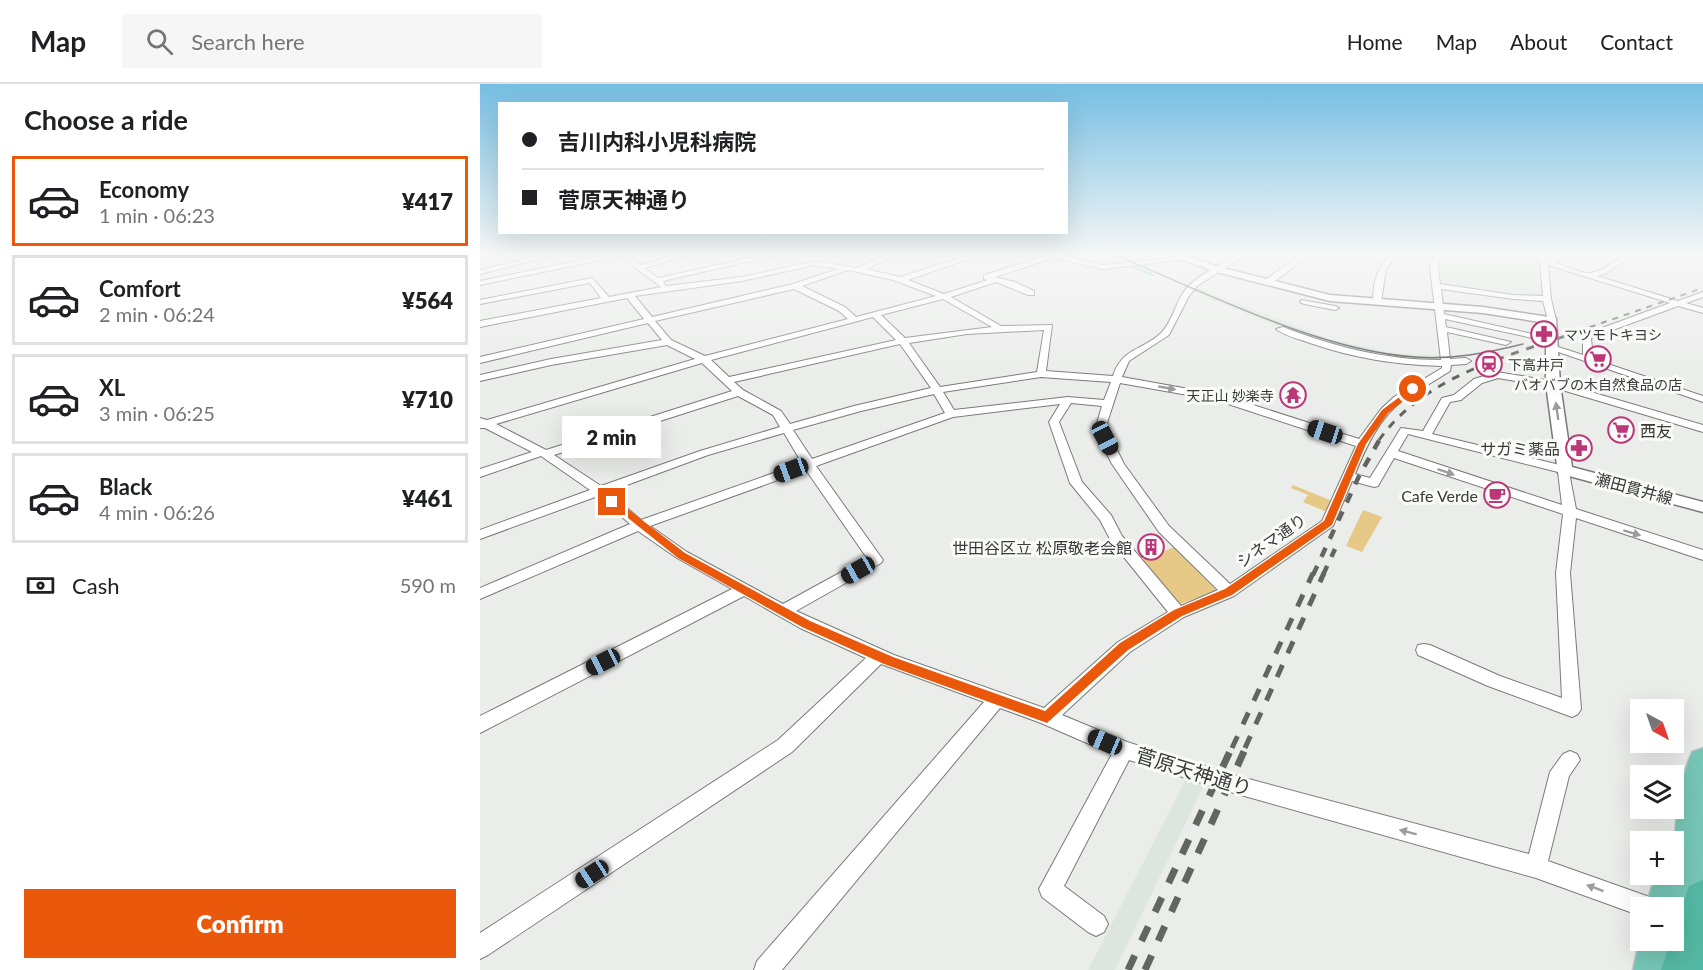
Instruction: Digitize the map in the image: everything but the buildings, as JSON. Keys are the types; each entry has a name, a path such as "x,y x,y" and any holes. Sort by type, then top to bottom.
{"highway":[{"path":"1683,897 1703,762"},
{"path":"1684,844 1694,814"},
{"path":"1684,932 1701,970"},
{"path":"1652,970 1663,951"},
{"path":"1681,951 1682,970"}],"main road":[{"path":"1317,294 1377,302 1441,317 1552,320 1553,384 1564,470"},
{"name":"瀬田貫井線","path":"1564,470 1703,507"}],"street":[{"path":"480,302 519,294"},
{"path":"532,294 544,313"},
{"path":"603,294 607,300"},
{"path":"480,324 637,294"},
{"path":"480,360 758,294"},
{"path":"812,294 842,309 854,319"},
{"path":"940,294 997,326"},
{"path":"482,424 704,358 950,294"},
{"path":"1186,294 1167,332 1126,357 1102,423 1105,438 1118,464 1164,529 1228,592"},
{"path":"1297,309 1314,294"},
{"path":"1377,302 1378,294"},
{"path":"1437,294 1448,363"},
{"path":"1494,294 1547,298"},
{"path":"1547,294 1552,320"},
{"path":"1648,294 1703,311"},
{"path":"1588,360 1586,337 1702,294"},
{"path":"630,296 668,342 704,358 739,392 777,413 858,537 876,560 785,610"},
{"path":"1304,302 1335,308"},
{"path":"874,314 903,340 951,414"},
{"path":"1441,317 1506,342"},
{"path":"1441,317 1552,343 1588,360 1703,399"},
{"path":"729,381 903,340 997,326 1049,327 1041,374"},
{"path":"1280,329 1324,346 1363,356 1405,362 1466,361"},
{"path":"480,378 551,362 668,342"},
{"name":"シネマ通り","path":"1047,717 1124,647 1178,613 1228,592 1329,523 1362,444 1385,411 1398,399 1447,369 1448,363"},
{"path":"480,535 704,453 788,428 858,408 937,390 1041,374 1117,379 1218,397 1362,444"},
{"path":"1426,435 1446,400 1457,398 1478,381 1497,375 1553,384 1703,429"},
{"path":"480,473 739,392"},
{"path":"480,594 639,525 951,414 1068,400 1108,403"},
{"path":"1068,400 1054,422 1076,483 1106,518 1116,538 1178,613"},
{"name":"菅原天神通り","path":"482,424 544,453 599,491 639,525 682,555 785,610 806,624 879,656 1047,717 1124,750 1230,783 1536,867 1630,901"},
{"path":"1350,476 1374,483 1386,456 1391,453 1405,430 1564,470 1570,514 1563,573 1572,709 1494,681 1424,650"},
{"path":"1391,453 1570,514 1703,555"},
{"path":"480,725 745,589"},
{"path":"480,947 785,746 879,656"},
{"path":"766,970 998,699"},
{"path":"1096,924 1050,890 1124,750"},
{"path":"1536,867 1560,772 1570,760"}],"shaded area":[{"path":"1199,294 1214,294 1330,339 1393,353 1442,356 1445,362 1392,359 1310,340"},
{"path":"1523,294 1544,294 1544,297"},
{"path":"1293,485 1332,501 1327,512 1303,502 1308,495 1291,488"},
{"path":"1363,510 1382,517 1362,552 1346,546"},
{"path":"1174,547 1217,591 1180,604 1141,561"},
{"path":"1187,777 1205,783 1115,970 1088,970"}],"tram line":[{"path":"1206,294 1300,331 1378,352 1442,358 1483,353 1523,344"}],"railway":[{"path":"1567,335 1685,294"},
{"path":"1379,440 1397,418 1418,400 1441,385 1492,361 1571,334"},
{"path":"1313,575 1360,474 1380,439"},
{"path":"1323,575 1335,549"},
{"path":"1232,748 1313,573"},
{"path":"1245,748 1324,573"},
{"path":"1128,970 1232,747"},
{"path":"1145,970 1246,747"}],"place":[{"name":"マツモトキヨシ","path":"1544,334"},
{"name":"バオバブの木自然食品の店","path":"1598,359"},
{"name":"下高井戸","path":"1489,364"},
{"name":"天正山 妙楽寺","path":"1293,395"},
{"name":"西友","path":"1621,430"},
{"name":"サガミ薬品","path":"1579,448"},
{"name":"Cafe Verde","path":"1497,495"},
{"name":"世田谷区立 松原敬老会館","path":"1151,547"}],"route":[{"path":"612,502 639,525 682,555 785,610 806,624 888,660 1047,717 1085,680 1124,647 1178,613 1228,592 1292,546 1329,523 1362,444 1385,411 1413,389"}]}
